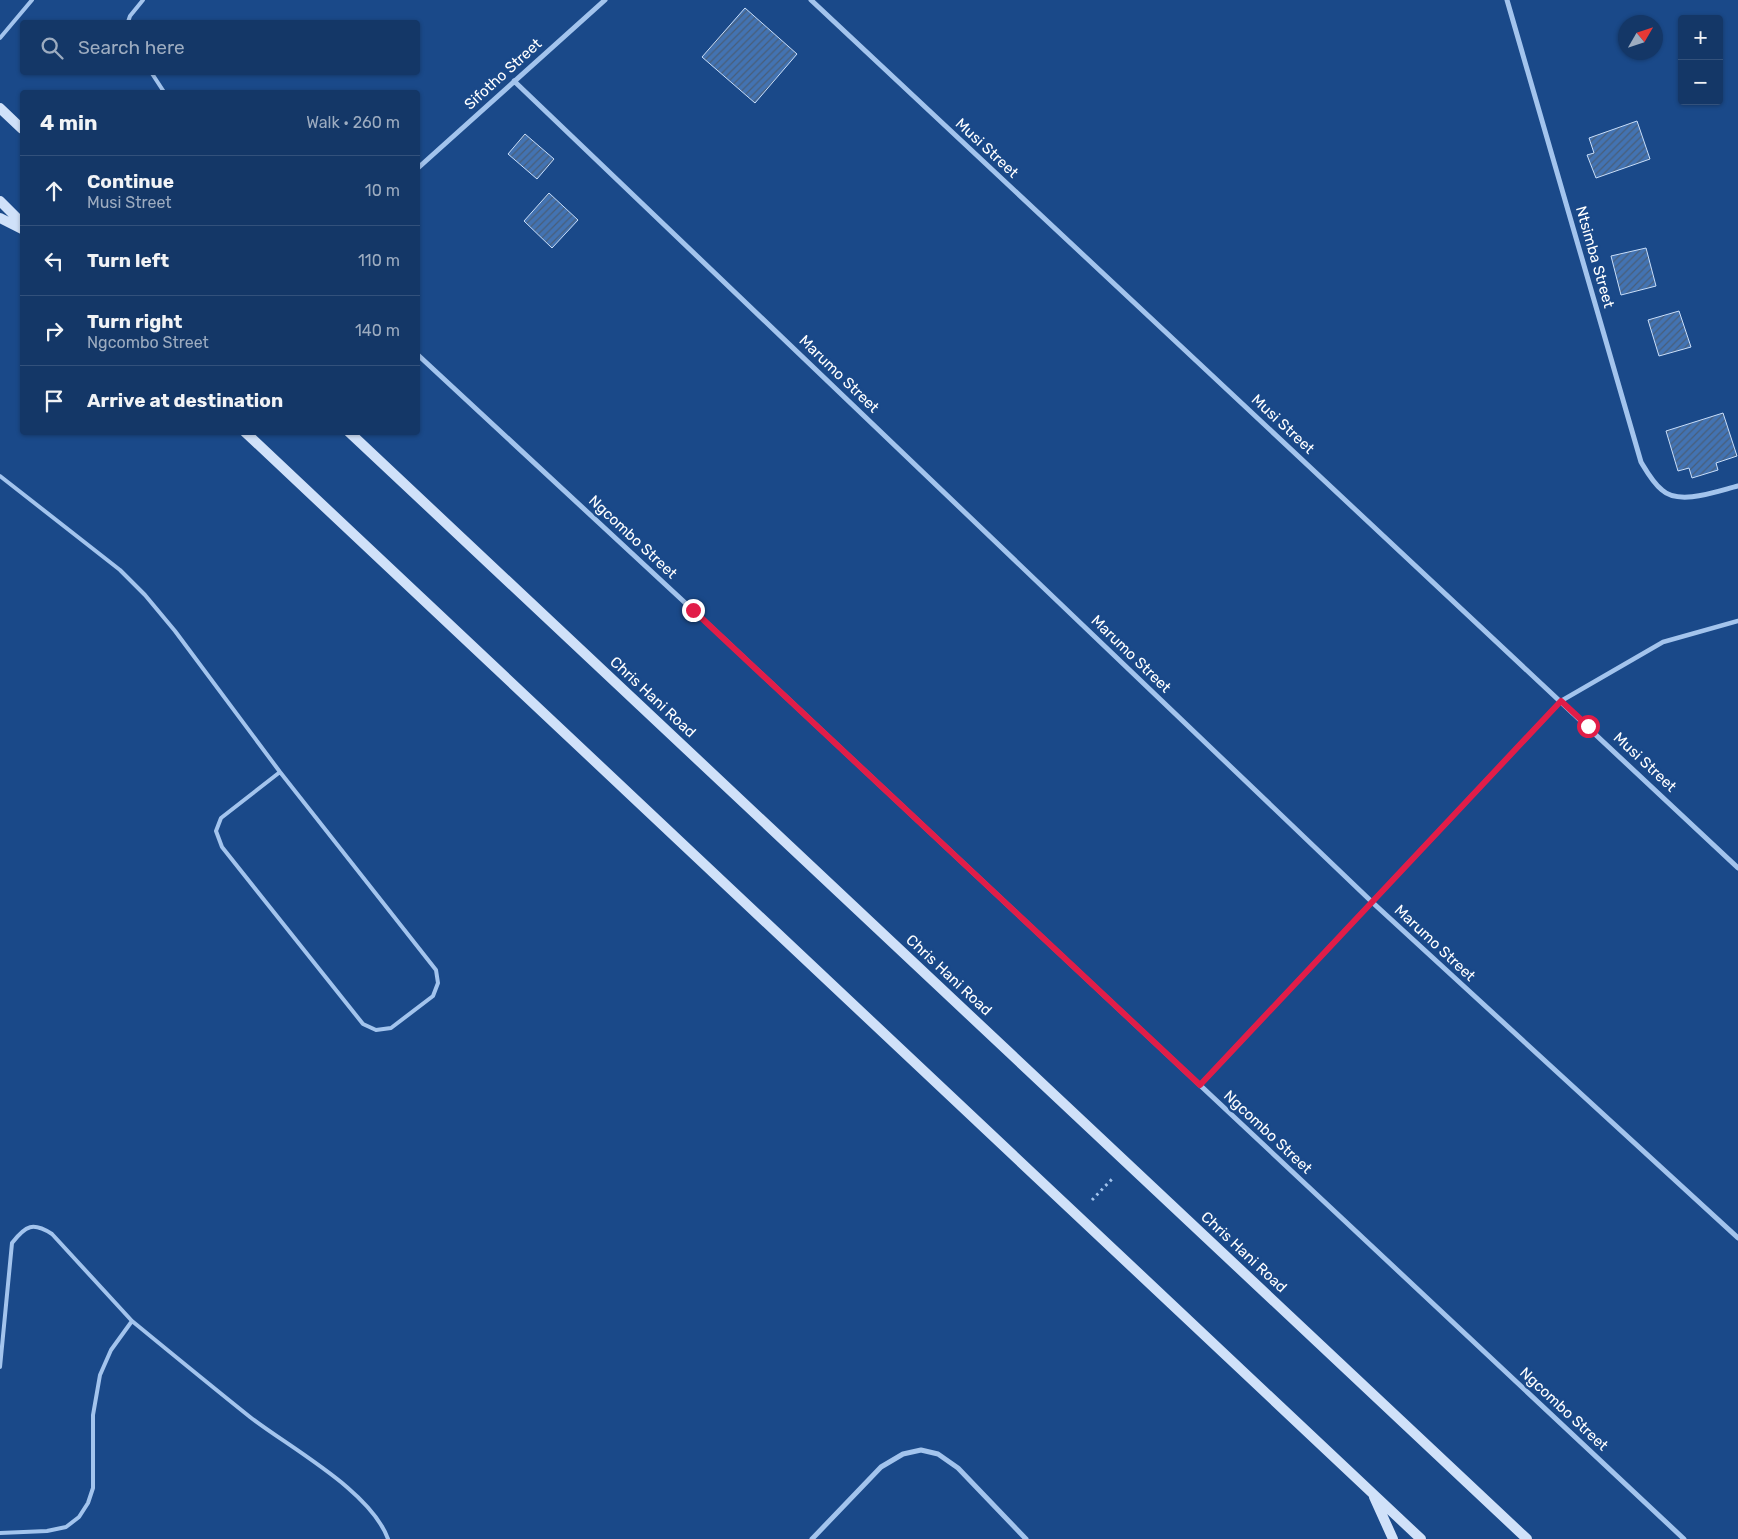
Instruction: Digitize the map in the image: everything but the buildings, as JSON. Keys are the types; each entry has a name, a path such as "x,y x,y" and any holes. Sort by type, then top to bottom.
{"main road":[{"path":"0,108 20,127"},
{"path":"0,201 20,221"},
{"path":"0,218 20,228"},
{"path":"248,435 1421,1539"},
{"name":"Chris Hani Road","path":"352,435 1528,1539"},
{"path":"1371,1491 1393,1539"}],"street":[{"name":"Sifotho Street","path":"420,166 605,0"},
{"name":"Musi Street","path":"810,0 1738,868"},
{"name":"Ntsimba Street","path":"1507,0 1641,462 1650,477 1663,492 1686,499 1738,486"},
{"name":"Marumo Street","path":"514,80 1372,902 1738,1238"},
{"name":"Ngcombo Street","path":"420,357 737,650 1684,1539"},
{"path":"1200,1085 1561,701 1663,642 1738,621"},
{"path":"812,1539 881,1467 903,1454 921,1450 938,1454 958,1468 1026,1539"}],"lane":[{"path":"0,38 32,0"},
{"path":"129,20 143,0"},
{"path":"153,75 163,90"},
{"path":"0,476 120,570 145,595 175,631 280,772 436,970 438,983 433,996 391,1028 376,1030 362,1024 222,847 216,831 221,818 280,772"},
{"path":"0,1367 12,1243 18,1234 28,1227 39,1226 52,1234 132,1321 252,1418 325,1470 361,1500 383,1526 388,1539"},
{"path":"0,1533 47,1531 66,1528 79,1517 88,1504 93,1488 93,1415 100,1375 111,1350 132,1321"}],"path":[{"path":"1078,1216 1127,1162"}],"route":[{"path":"693,610 1200,1085 1561,701 1588,726"}]}
